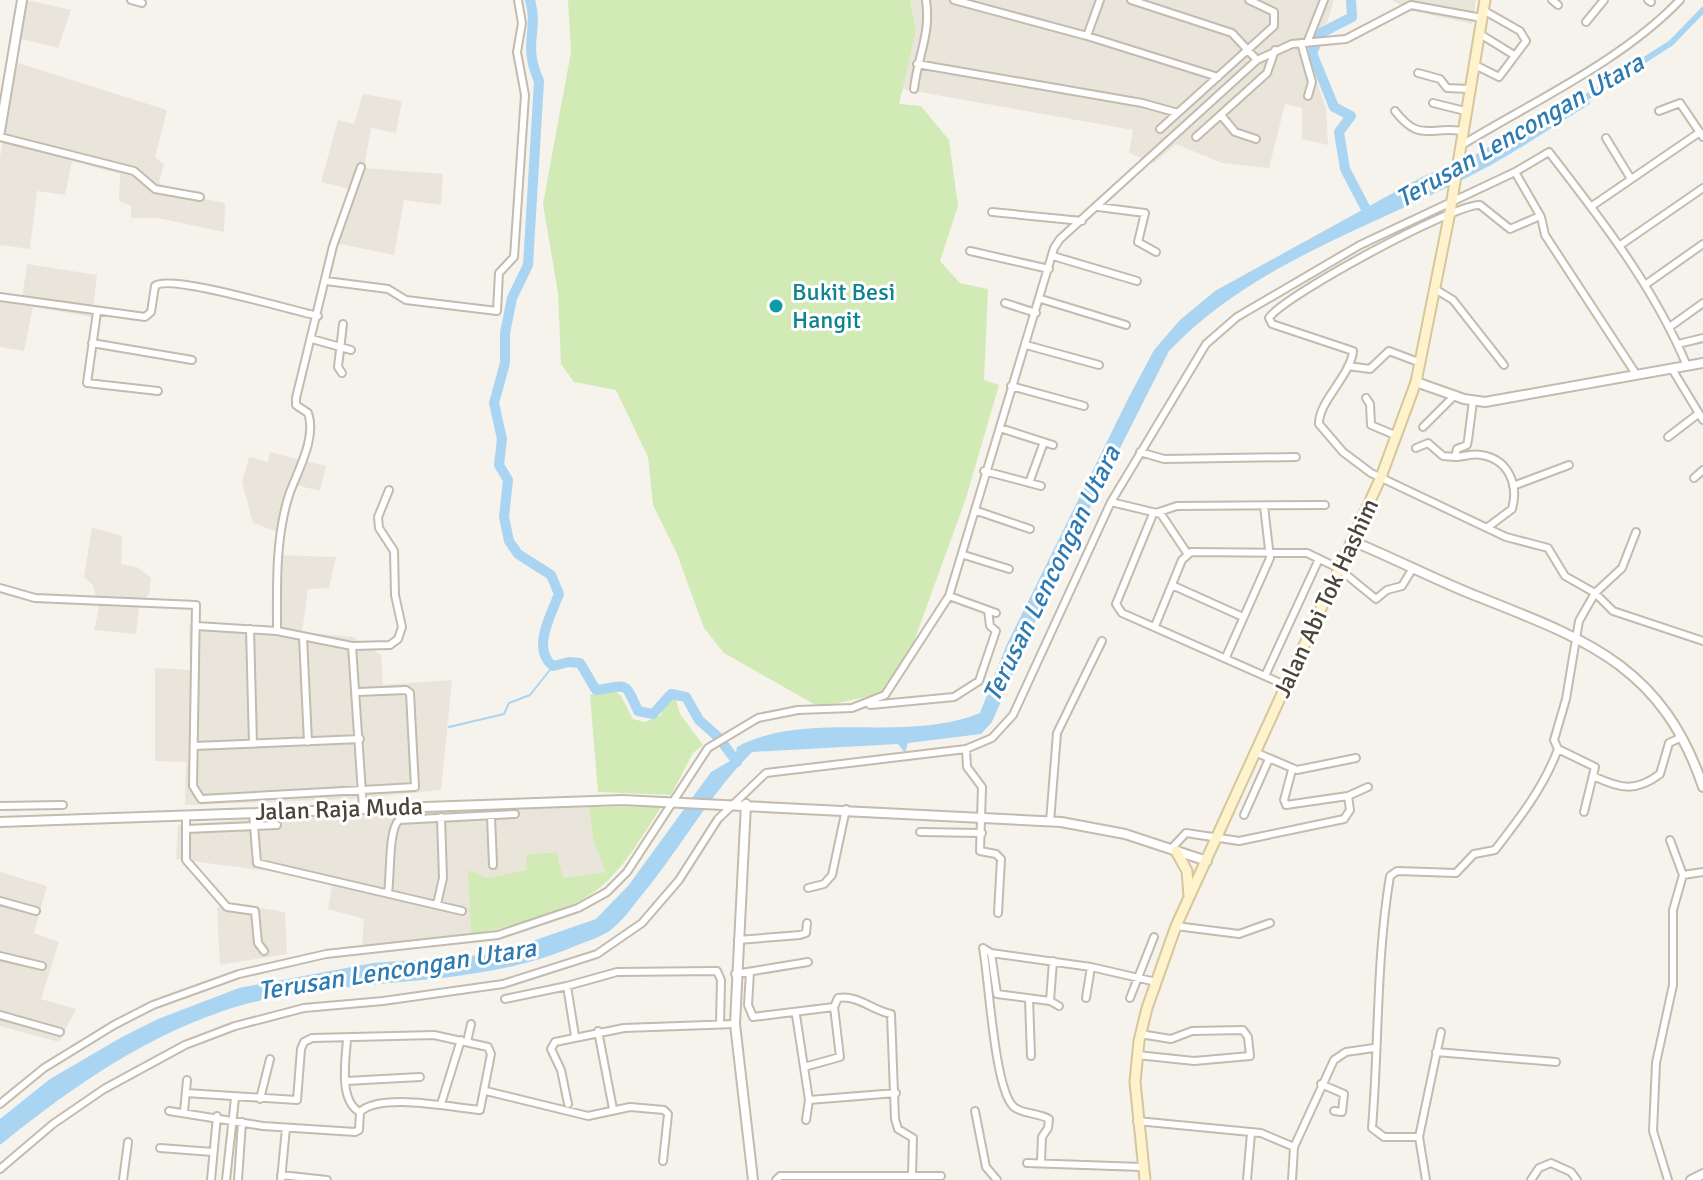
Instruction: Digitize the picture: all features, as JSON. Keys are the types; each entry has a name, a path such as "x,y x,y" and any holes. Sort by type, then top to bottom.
{"main road":[{"name":"Jalan Abi Tok Hashim","path":"1145,1180 1137,1121 1140,1034 1176,926 1381,477 1416,382 1450,212 1482,6"},
{"path":"1174,850 1187,871 1189,899"}],"street":[{"path":"0,131 5,76 22,0"},
{"path":"131,0 142,3"},
{"path":"326,281 390,290 406,300 497,311 499,273 514,257 522,147 525,95 517,52 522,23 518,0"},
{"path":"914,89 917,64 930,24 926,0"},
{"path":"954,0 1087,36 1218,77"},
{"path":"1087,36 1100,0"},
{"path":"1131,0 1225,30 1237,36 1257,60"},
{"path":"1160,129 1271,30 1276,17 1271,11 1249,0"},
{"path":"1308,96 1312,82 1307,43 1324,0"},
{"path":"1402,0 1408,6"},
{"path":"1586,22 1604,0"},
{"path":"1460,146 1622,49 1659,21 1680,0"},
{"path":"866,705 885,695 949,596 977,511 984,471 1060,239 1257,60 1275,50 1307,43 1325,43 1354,35 1408,6 1482,6 1524,35 1524,44 1498,77 1473,64"},
{"path":"1479,34 1514,55"},
{"path":"1196,137 1267,73 1275,50"},
{"path":"917,64 1142,103 1178,113"},
{"path":"1418,73 1441,79 1447,88 1469,89"},
{"path":"1592,206 1702,135 1678,102 1659,111"},
{"path":"1433,103 1465,111"},
{"path":"1395,111 1408,127 1427,134 1462,131"},
{"path":"1221,115 1235,132 1256,139"},
{"path":"0,137 134,171 155,189 200,197"},
{"path":"1606,138 1631,179"},
{"path":"0,1169 53,1124 104,1089 185,1045 235,1026 304,1008 383,1001 503,984 589,958 642,923 679,880 718,819 741,804 757,780 772,771 966,749 992,738 1013,715 1111,502 1193,360 1213,337 1237,317 1360,245 1452,196 1515,172 1549,152 1592,206 1645,285 1671,326 1687,366"},
{"path":"277,631 280,535 289,494 300,473 310,422 308,413 296,405 296,398 333,246 361,167"},
{"path":"1515,172 1540,216 1545,235 1636,374"},
{"path":"1619,246 1703,188"},
{"path":"1540,216 1510,229 1480,205 1450,212 1321,281 1270,316 1272,324 1352,349 1348,366 1319,416 1320,428 1343,452 1381,477 1521,543 1548,548 1565,576 1595,593 1619,614 1703,641"},
{"path":"1098,207 1145,213 1138,242 1156,252"},
{"path":"992,212 1082,221"},
{"path":"1645,285 1703,244"},
{"path":"970,251 1049,269"},
{"path":"1053,256 1137,281"},
{"path":"0,297 145,317 151,312 155,286 165,281 196,285 318,316"},
{"path":"1435,289 1453,300 1504,365"},
{"path":"1041,299 1126,325"},
{"path":"1005,303 1036,313"},
{"path":"1671,326 1703,303"},
{"path":"97,312 87,383 158,391"},
{"path":"342,373 338,367 343,324"},
{"path":"1678,344 1703,338"},
{"path":"312,339 351,350"},
{"path":"92,343 192,360"},
{"path":"1026,345 1099,365"},
{"path":"1348,366 1370,369 1389,351 1421,363"},
{"path":"1416,382 1473,401 1512,398 1703,363"},
{"path":"1668,437 1701,417 1672,369"},
{"path":"1011,386 1084,406"},
{"path":"1423,427 1455,395"},
{"path":"1366,398 1370,404 1371,425 1398,436"},
{"path":"1455,457 1457,449 1467,445 1473,401"},
{"path":"1000,428 1053,445"},
{"path":"1029,483 1044,442"},
{"path":"1416,448 1428,443 1443,456 1486,456 1505,467 1513,486 1512,509 1488,527"},
{"path":"1140,452 1164,459 1296,457"},
{"path":"1513,486 1569,465"},
{"path":"1694,478 1703,470"},
{"path":"984,471 1041,486"},
{"path":"197,626 277,631 352,646 390,645 398,639 402,627 395,595 394,551 379,528 378,517 389,490"},
{"path":"1111,502 1161,514 1187,553"},
{"path":"1285,685 1120,612 1116,604 1156,512 1170,506 1325,505"},
{"path":"1226,657 1270,558 1264,506"},
{"path":"977,511 1030,529"},
{"path":"1584,812 1593,764 1558,749 1554,740 1581,616 1595,593 1622,568 1636,532"},
{"path":"1352,541 1577,636 1637,678 1683,736 1703,787"},
{"path":"1187,553 1302,552 1338,568 1376,599 1387,590 1402,586 1413,568"},
{"path":"1155,626 1187,553"},
{"path":"964,555 1009,569"},
{"path":"1265,676 1319,559"},
{"path":"1174,586 1243,617"},
{"path":"0,588 35,598 192,603 197,609 193,786 201,799 412,788 417,782 410,693 406,690 358,692"},
{"path":"949,596 996,613"},
{"path":"0,1104 44,1068 114,1025 153,1005 239,974 326,954 498,935 578,908 619,882 646,847 708,748 744,723 770,715 954,697 979,681 996,631 990,626 988,610"},
{"path":"250,629 253,744"},
{"path":"303,637 308,742"},
{"path":"1050,822 1057,733 1102,641"},
{"path":"352,646 358,692 363,808"},
{"path":"1593,776 1628,789 1648,782 1662,772 1669,743 1683,736"},
{"path":"194,746 360,739"},
{"path":"966,749 967,767 982,787 980,851 996,854 1001,859 998,913"},
{"path":"1419,1137 1384,1137 1372,1128 1374,1048 1379,1025 1380,933 1391,874 1397,871 1453,874 1474,854 1495,850 1539,788 1558,749"},
{"path":"1257,753 1292,770 1356,758"},
{"path":"1244,815 1269,759"},
{"path":"1292,770 1284,800 1286,805 1348,796 1368,787"},
{"path":"1174,850 1186,833 1245,841 1344,819 1350,810 1348,796"},
{"name":"Jalan Raja Muda","path":"0,822 441,805 676,801 940,814 1097,827 1207,861"},
{"path":"741,804 735,1024 753,1180"},
{"path":"0,806 63,805"},
{"path":"437,904 443,878 441,805"},
{"path":"808,888 824,884 832,875 846,809"},
{"path":"253,813 257,863 462,911"},
{"path":"388,892 394,824 403,819 515,814"},
{"path":"939,832 940,814"},
{"path":"186,816 187,863 227,907 255,911 258,943 264,951"},
{"path":"491,816 493,865"},
{"path":"186,829 277,825"},
{"path":"920,832 982,833"},
{"path":"1668,1180 1653,1131 1655,1077 1673,985 1673,910 1683,875 1670,840"},
{"path":"1683,875 1703,872"},
{"path":"0,901 36,911"},
{"path":"738,940 800,935 806,933 807,923"},
{"path":"1176,926 1239,934 1270,923"},
{"path":"1130,998 1154,937"},
{"path":"1041,1161 1042,1137 1049,1119 1015,1108 1003,1083 989,1011 990,992 983,948 991,953 1091,967 1156,982"},
{"path":"991,953 997,994 1050,1001 1059,1006"},
{"path":"0,956 42,966"},
{"path":"1050,1001 1053,961"},
{"path":"735,974 808,962"},
{"path":"1086,998 1091,967"},
{"path":"505,999 617,972 717,971 721,980 720,1024"},
{"path":"750,972 750,1015 755,1018 796,1015 834,1007"},
{"path":"567,986 575,1036"},
{"path":"804,1067 840,1057 834,1007 838,998 850,997 877,1011 891,1014 897,1126 913,1138 912,1175"},
{"path":"1029,999 1031,1056"},
{"path":"0,1015 60,1032"},
{"path":"796,1015 809,1100 806,1120"},
{"path":"441,1104 471,1024"},
{"path":"568,1104 552,1044 598,1031 735,1024"},
{"path":"1137,1055 1194,1061 1246,1058 1250,1053 1243,1030 1192,1031 1171,1039 1140,1034"},
{"path":"598,1031 613,1109"},
{"path":"1426,1180 1419,1137 1441,1032"},
{"path":"169,1111 286,1128 355,1132 359,1130 360,1114 369,1106 441,1104 480,1110 486,1091 491,1051 434,1035 308,1039 301,1049 297,1100 186,1093"},
{"path":"347,1039 348,1096 360,1114"},
{"path":"1292,1180 1294,1147 1321,1084 1338,1055 1374,1048"},
{"path":"1436,1052 1556,1062"},
{"path":"260,1099 270,1059"},
{"path":"346,1081 420,1077"},
{"path":"184,1112 187,1080"},
{"path":"1321,1084 1344,1094 1342,1112 1334,1111"},
{"path":"486,1091 577,1114 597,1114 641,1106 667,1111 663,1161"},
{"path":"809,1100 896,1093"},
{"path":"226,1180 235,1098"},
{"path":"975,1111 986,1167 997,1180"},
{"path":"211,1180 217,1116"},
{"path":"1137,1121 1251,1133 1269,1136 1294,1147"},
{"path":"238,1180 242,1122"},
{"path":"286,1128 281,1178 327,1180"},
{"path":"1247,1180 1251,1133"},
{"path":"123,1180 128,1142"},
{"path":"160,1148 213,1152"},
{"path":"1027,1163 1041,1161 1142,1167"},
{"path":"1531,1180 1544,1163 1551,1163 1571,1172 1577,1180"},
{"path":"776,1180 791,1175 941,1176"},
{"path":"1691,1180 1703,1175"}],"shaded area":[{"path":"27,0 71,10 58,48 21,39"},
{"path":"910,0 1334,0 1327,23 1312,35 1307,55 1326,108 1328,145 1302,139 1302,108 1285,104 1269,168 1222,163 1176,144 1154,163 1129,153 1133,130 902,89 916,31"},
{"path":"1392,0 1476,0 1472,24 1408,10"},
{"path":"18,63 167,110 155,157 164,165 159,181 166,192 225,203 224,232 158,218 131,218 131,206 119,201 120,174 72,161 65,195 37,191 30,249 0,245 0,158 7,107"},
{"path":"363,94 402,101 396,133 371,128 364,168 443,174 441,205 404,200 394,255 331,242 349,189 321,182 338,120 354,124"},
{"path":"27,264 97,275 92,317 33,307 24,351 0,347 0,296 22,299"},
{"path":"270,452 326,466 320,491 296,485 283,534 253,523 242,482 249,457 268,462"},
{"path":"92,527 122,536 121,564 137,567 151,578 149,594 139,607 136,634 94,630 99,608 93,585 84,577"},
{"path":"274,555 336,557 329,588 308,589 302,632 353,637 381,655 383,685 452,680 441,790 352,799 185,805 186,762 155,761 155,668 190,670 189,625 200,622 273,627"},
{"path":"589,807 593,840 607,872 563,878 557,852 528,854 526,870 487,878 469,871 471,934 414,942 362,947 364,919 328,909 332,886 291,874 176,859 178,825 260,818"},
{"path":"0,872 47,886 34,933 59,942 41,999 76,1009 59,1042 0,1026"},
{"path":"230,903 285,912 287,954 220,965 217,908"}],"green space":[{"path":"568,0 910,0 916,31 899,104 921,106 949,140 958,206 940,261 960,283 988,289 984,380 999,385 966,498 912,647 880,694 819,707 724,653 704,628 677,554 653,505 648,457 616,390 574,382 561,364 558,293 543,204 571,52"},
{"path":"613,689 621,696 633,719 645,722 661,715 666,697 676,700 680,714 703,745 693,753 671,795 598,792 590,695"},
{"path":"662,806 617,871 585,898 538,919 471,934 468,870 487,878 526,870 527,854 557,852 563,878 606,872 593,840 589,807"}],"water":[{"path":"1585,91 1590,104 1529,143 1450,186 1281,267 1203,319 1169,351 1050,587 992,722 981,734 908,743 905,753 898,744 752,752 721,787 629,912 605,934 533,961 489,971 310,992 266,999 223,1011 134,1051 51,1105 0,1145 0,1119 50,1079 158,1019 239,988 373,963 495,954 596,919 628,886 711,772 735,758 737,747 765,736 794,730 920,726 951,722 980,713 1006,646 1128,399 1154,350 1180,320 1215,291 1422,177 1475,155"}],"waterway":[{"path":"530,0 532,57 539,81 528,265 512,298 505,333 505,363 494,403 502,439 499,465 508,480 504,517 509,541 518,554 551,575 559,594 543,641 547,659 553,666 580,663 596,690 623,687 638,711 653,714 671,694 686,697 699,720 718,737 737,762"},
{"path":"1351,0 1352,17 1321,33 1312,53 1334,107 1351,116 1339,132 1345,169 1369,215"},
{"name":"Terusan Lencongan Utara","path":"1585,98 1671,43 1703,10"},
{"path":"449,727 504,714 509,703 530,695 553,666"}],"place":[{"name":"Bukit Besi Hangit","path":"776,306"}]}
